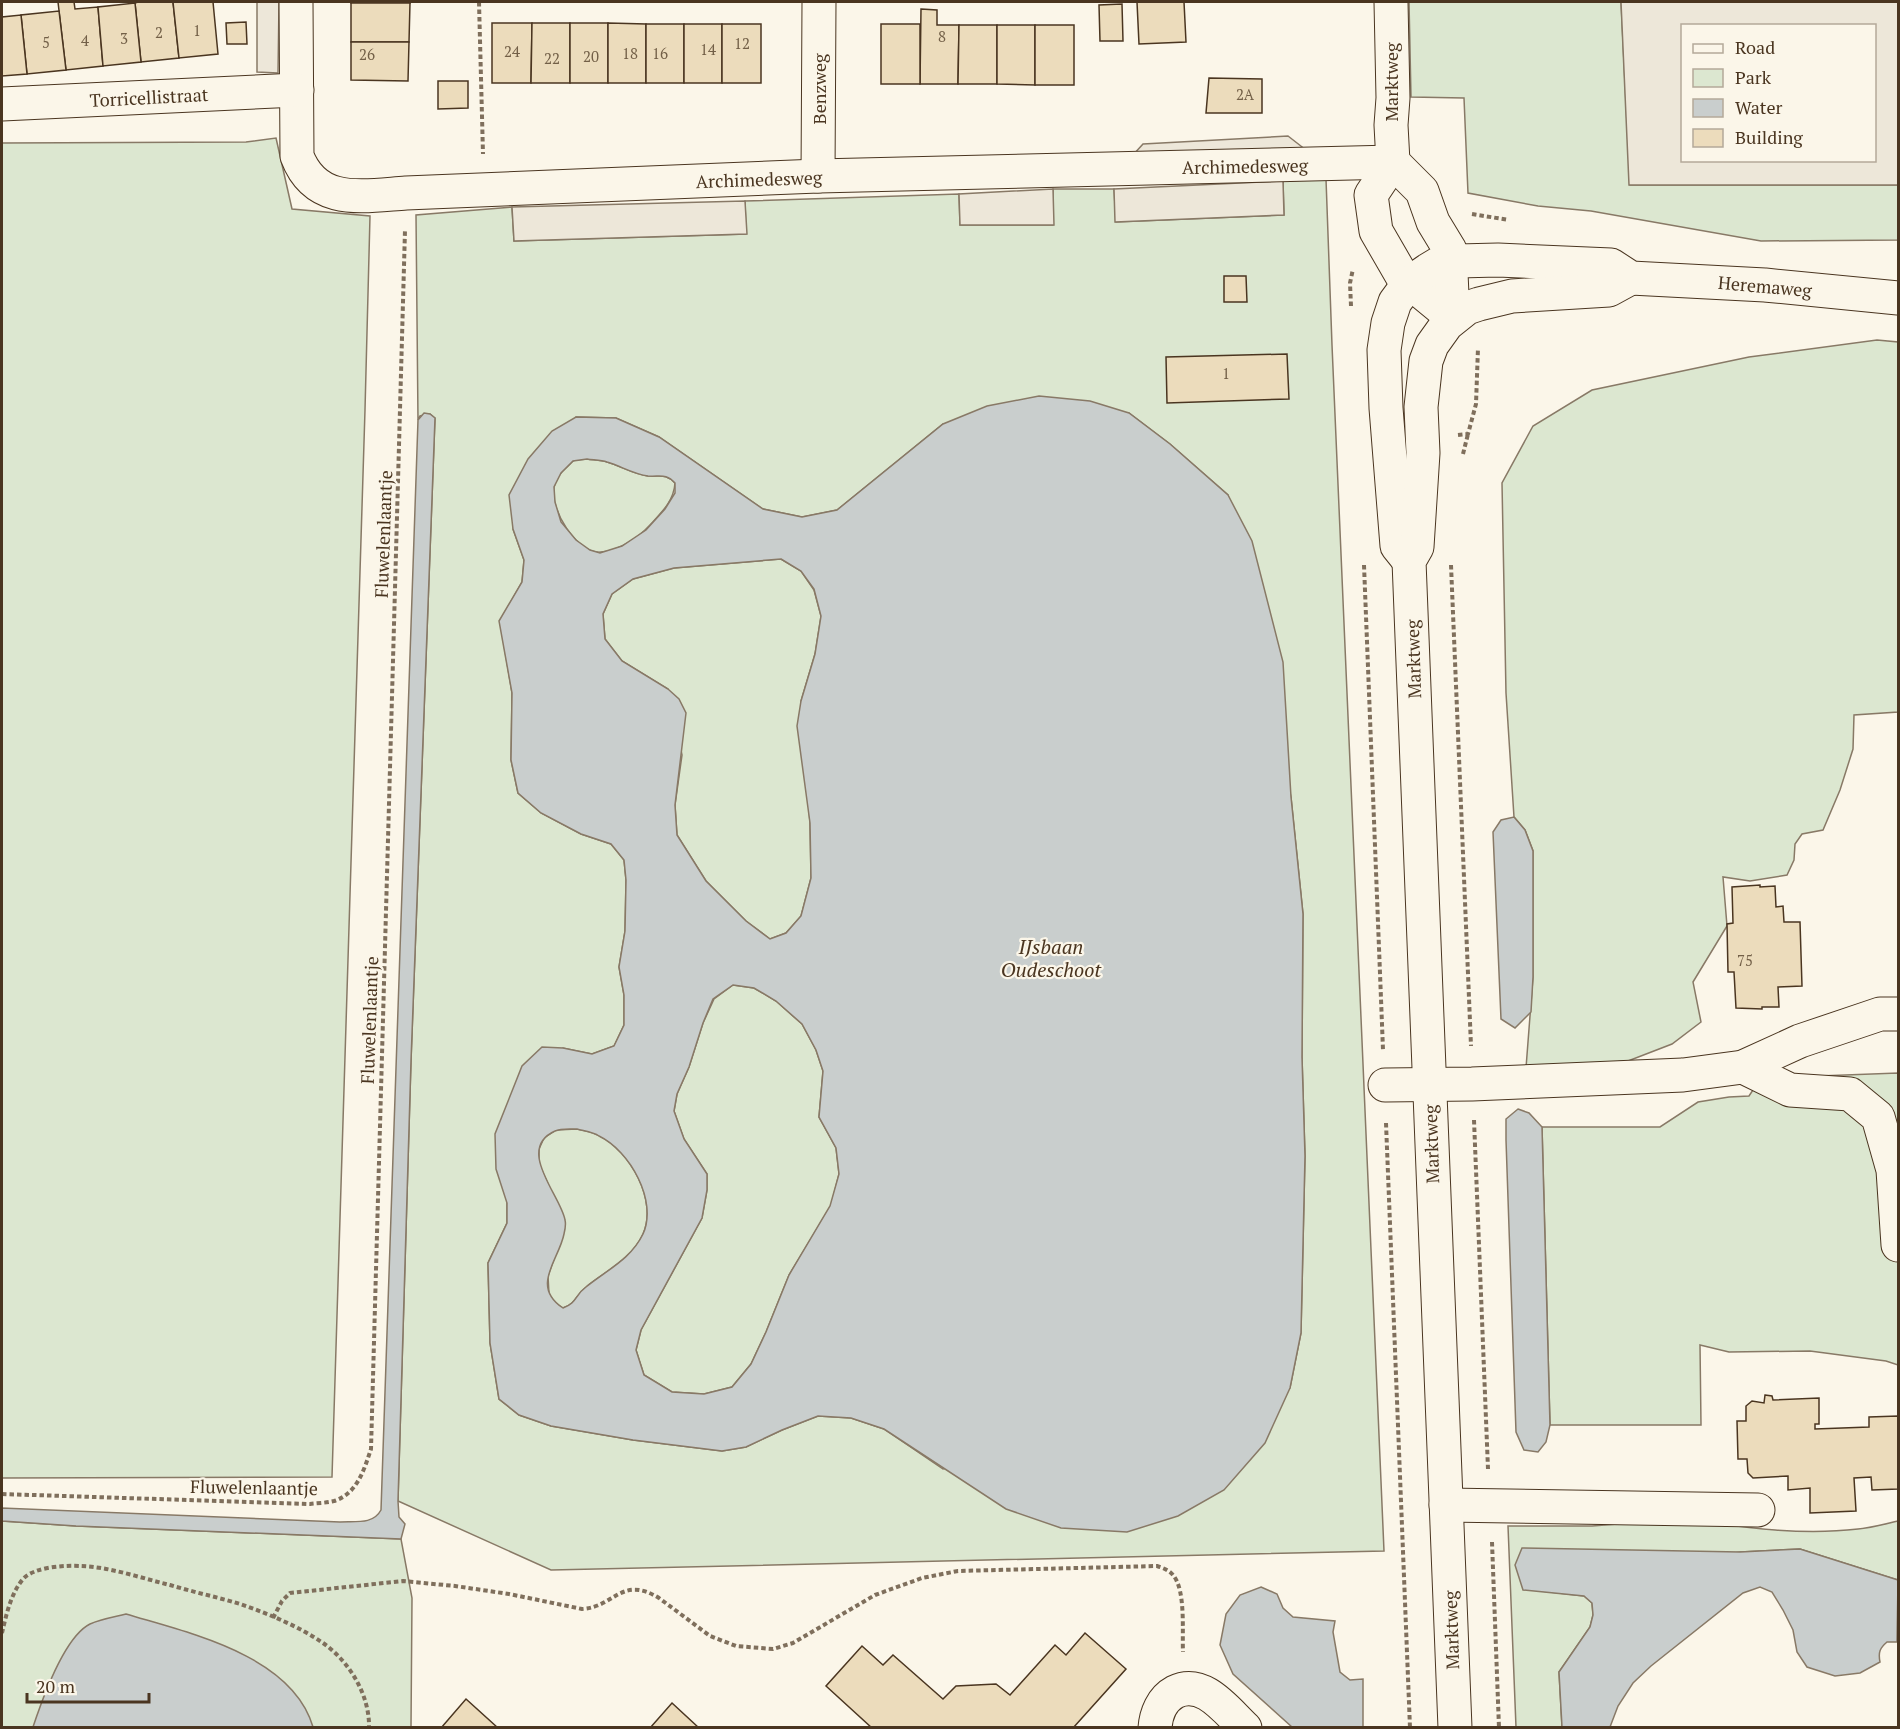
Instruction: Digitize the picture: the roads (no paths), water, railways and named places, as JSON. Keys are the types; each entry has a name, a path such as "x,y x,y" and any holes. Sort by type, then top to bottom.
{"street":[{"name":"Archimedesweg","path":"296,2 297,156 308,176 322,187 333,193 350,197 818,176 1393,162"},
{"name":"Benzweg","path":"818,176 819,2"},
{"name":"Marktweg","path":"1391,2 1393,162"},
{"name":"Torricellistraat","path":"2,104 297,90"},
{"path":"1393,162 1422,191 1433,222 1448,244 1453,318 1400,274 1376,231 1371,195 1393,162"},
{"name":"Heremaweg","path":"1409,283 1428,270 1450,261 1498,260 1611,265 1631,278 1765,285 1899,298"},
{"name":"Heremaweg","path":"1453,318 1467,308 1512,296 1609,290 1631,278"},
{"name":"Marktweg","path":"1409,283 1391,313 1384,350 1397,546 1409,561"},
{"name":"Marktweg","path":"1453,318 1436,339 1426,361 1421,407 1423,453 1417,547 1409,561 1455,1728"},
{"path":"1385,1086 1683,1075 1743,1067 1810,1038 1880,1014 1899,1014"},
{"path":"1743,1067 1790,1090 1850,1094 1878,1117 1893,1170 1899,1245"},
{"path":"1446,1505 1758,1510"},
{"path":"1155,1728 1158,1713 1167,1698 1185,1688 1201,1690 1245,1728"}],"water":[{"name":"IJsbaan Oudeschoot","path":"1039,396 1090,401 1129,413 1170,444 1228,495 1252,541 1283,662 1291,797 1303,914 1302,1057 1305,1156 1301,1333 1290,1388 1265,1443 1224,1490 1178,1516 1127,1532 1061,1528 1006,1509 884,1429 851,1418 818,1416 746,1447 722,1451 633,1440 551,1426 519,1415 499,1399 490,1343 488,1263 507,1223 507,1203 496,1169 495,1134 522,1066 542,1047 563,1048 592,1054 614,1046 624,1025 624,995 619,967 625,931 624,860 611,844 581,834 541,813 518,793 511,760 512,693 499,621 522,582 524,560 513,529 509,495 528,459 552,431 576,417 616,418 659,437 763,509 802,517 837,510 943,424 987,406","holes":["587,459 602,461 643,475 666,477 675,483 675,493 665,509 646,530 622,546 600,553 590,550 576,540 561,522 555,502 554,487 561,473 573,461","781,559 801,571 814,589 821,616 815,654 801,701 797,726 810,823 811,878 801,916 786,933 770,939 746,921 706,881 677,835 675,805 686,713 679,699 668,689 622,661 605,639 603,614 612,594 633,579 674,568","733,985 754,988 776,1001 802,1024 816,1050 823,1071 819,1117 836,1148 839,1174 830,1206 789,1275 751,1364 732,1387 704,1394 672,1392 644,1375 636,1350 641,1330 702,1218 707,1190 707,1174 684,1139 674,1111 677,1094 713,999","577,1129 594,1134 610,1143 621,1153 638,1178 647,1207 647,1221 638,1243 618,1264 582,1290 571,1304 563,1308 553,1300 547,1282 565,1231 565,1222 562,1210 544,1173 539,1149 544,1139 555,1131"]},
{"path":"424,413 435,418 411,1061 398,1501 399,1517 405,1524 401,1539 2,1521 2,1508 340,1522 368,1520 378,1515 381,1510 418,420"},
{"path":"1514,817 1525,830 1533,851 1531,1012 1515,1028 1501,1019 1493,832 1501,820"},
{"path":"1518,1109 1529,1113 1542,1127 1550,1425 1546,1442 1538,1452 1524,1450 1516,1432 1506,1119"},
{"path":"1522,1548 1740,1552 1800,1549 1898,1580 1897,1642 1887,1642 1880,1651 1880,1662 1860,1673 1835,1676 1807,1667 1797,1652 1793,1630 1783,1610 1772,1592 1760,1587 1743,1593 1651,1666 1633,1683 1618,1706 1610,1727 1562,1727 1559,1672 1590,1627 1593,1615 1592,1603 1584,1596 1523,1590 1515,1565"},
{"path":"1261,1587 1277,1594 1283,1608 1293,1617 1335,1621 1333,1632 1340,1672 1350,1680 1363,1679 1363,1727 1292,1727 1233,1674 1220,1645 1226,1614 1240,1595"},
{"path":"126,1614 207,1639 261,1665 284,1682 302,1702 313,1727 33,1727 55,1670 80,1631 103,1619"}]}
